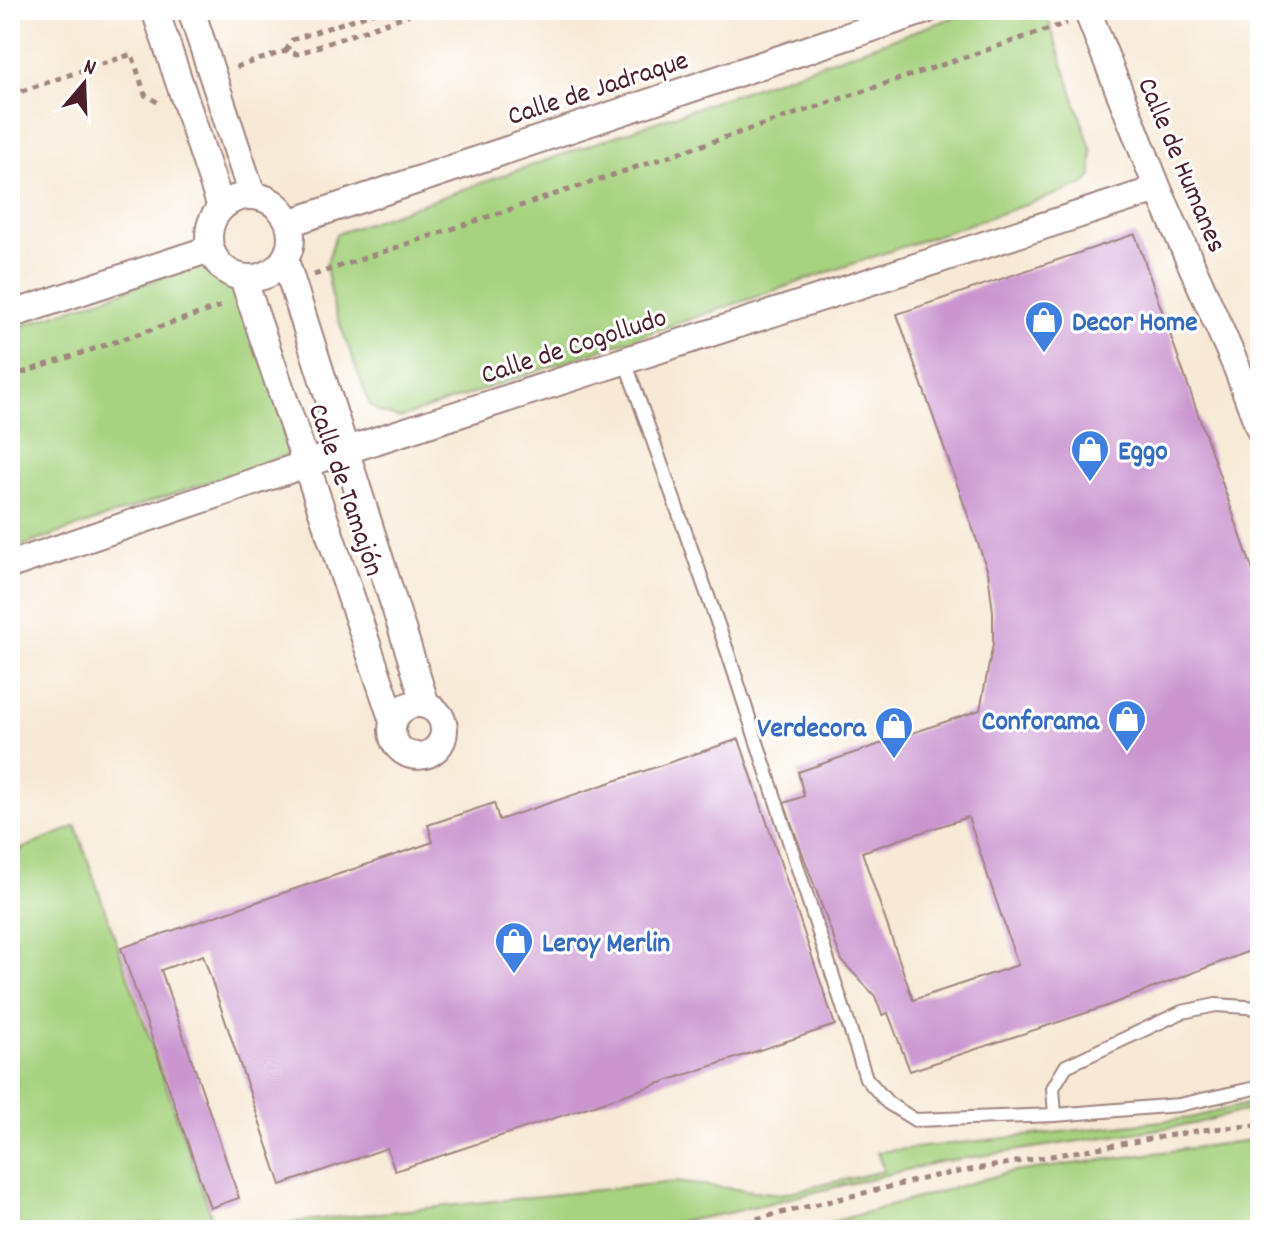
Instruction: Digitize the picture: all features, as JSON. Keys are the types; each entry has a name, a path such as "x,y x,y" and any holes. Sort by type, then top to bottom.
{"street":[{"path":"155,10 221,207"},
{"path":"191,10 252,195"},
{"name":"Calle de Jadraque","path":"289,223 926,10"},
{"name":"Calle de Humanes","path":"1088,13 1260,430"},
{"name":"Calle de Cogolludo","path":"10,565 347,450 1158,189"},
{"path":"252,195 274,203 289,223 292,235 288,271 267,275 246,287 222,268 210,249 210,227 221,207 240,197 252,195"},
{"path":"10,315 210,249"},
{"name":"Calle de Tamajón","path":"288,271 426,705"},
{"name":"Calle de Tamajón","path":"246,287 393,721"},
{"path":"410,705 426,705 438,713 444,725 441,743 429,754 420,756 403,752 393,737 393,721 410,705"}],"lane":[{"path":"625,361 728,653 866,1078 888,1103 915,1120 1055,1115 1179,1105 1260,1087"},
{"path":"1055,1115 1053,1088 1066,1066 1182,1012 1216,1005 1260,1008"}],"path":[{"path":"381,10 292,40 286,51 297,54 408,15 411,10"},
{"path":"288,271 1088,13"},
{"path":"10,377 246,287"},
{"path":"710,1230 738,1228 935,1176 1202,1130 1260,1125"}],"green space":[{"path":"975,10 1045,10 1092,152 1092,176 1084,185 400,418 379,412 370,405 334,308 326,266 336,234"},
{"path":"204,263 217,277 239,287 293,453 10,550 10,330"},
{"path":"76,826 216,1230 10,1230 10,854"},
{"path":"1260,1101 1260,1107 1193,1124 939,1162 728,1213 635,1230 217,1230 674,1182 781,1194 884,1171 877,1152 1190,1118"},
{"path":"1260,1139 1260,1230 1198,1230 1103,1221 1063,1230 804,1230 1006,1173"}],"building":[{"path":"1135,234 1260,591 1260,947 1104,1007 910,1071 888,1013 882,1015 875,996 842,961 784,803 804,796 798,772 980,710 993,644 988,572 897,314","holes":["968,817 1018,965 913,1000 862,852"]},
{"name":"Leroy Merlin","path":"739,739 835,1025 395,1171 387,1148 281,1185 203,955 161,970 239,1198 210,1208 121,948 433,842 428,825 494,803 499,820"}],"place":[{"name":"Decor Home","path":"1044,354"},
{"name":"Eggo","path":"1090,483"},
{"name":"Conforama","path":"1127,753"},
{"name":"Verdecora","path":"894,760"},
{"name":"Leroy Merlin","path":"514,975"}]}
